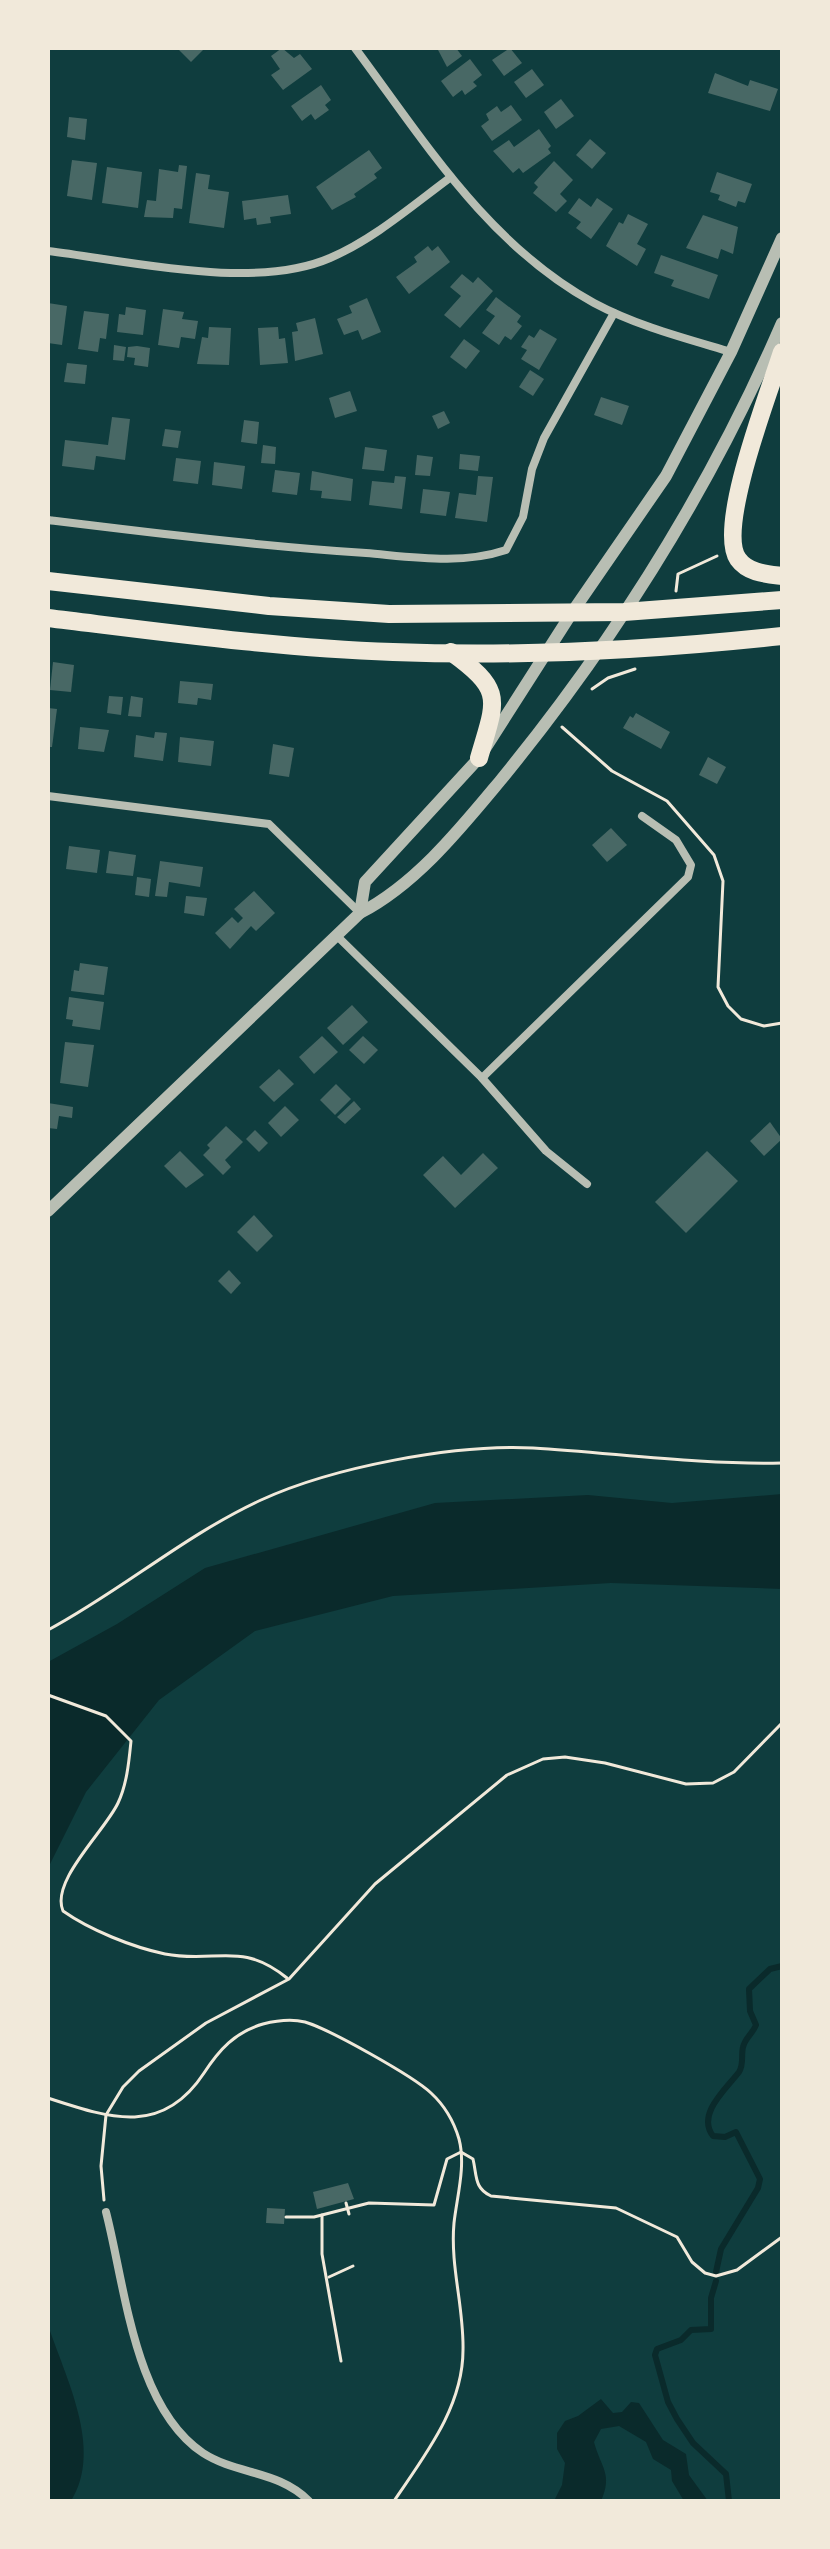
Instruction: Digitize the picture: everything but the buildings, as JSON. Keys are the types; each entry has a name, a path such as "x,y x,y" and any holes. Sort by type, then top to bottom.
{"highway":[{"path":"782,352 735,506 733,549 739,561 754,571 782,576"},
{"path":"48,581 332,611 483,615 624,612 782,600"},
{"path":"48,618 331,649 451,652 601,651 782,636"},
{"path":"451,652 483,675 495,702 479,758"}],"street":[{"path":"355,48 480,213 533,263 614,313 731,352"},
{"path":"48,251 242,275 277,273 312,265 345,251 451,177"},
{"path":"360,913 365,882 479,758 550,652 573,611 666,476 731,352 782,238"},
{"path":"48,520 294,549 479,559 506,550 523,517 532,469 544,438 614,313"},
{"path":"48,1211 336,935 360,913 386,899 462,826 601,651 720,452 782,323"},
{"path":"48,796 269,824 360,913"},
{"path":"482,1078 688,877 691,865 683,847 642,816"},
{"path":"336,935 482,1078 546,1151 587,1184"},
{"path":"106,2212 143,2366 170,2418 204,2454 270,2475 309,2501"}],"path":[{"path":"668,609 679,582 678,574 733,549"},
{"path":"48,1630 100,1602 233,1514 263,1499 376,1465 512,1448 782,1463"},
{"path":"48,1695 106,1716 130,1737 121,1796 102,1832 69,1875 60,1898 63,1911 163,1954 259,1959 289,1979"},
{"path":"106,2212 101,2166 106,2115 114,2099 139,2071 206,2023 289,1979 375,1884 485,1791 524,1765 565,1757 686,1784 713,1783 734,1772 782,1723"},
{"path":"48,2098 106,2115 135,2118 172,2107 196,2086 221,2048 239,2035 267,2023 299,2021 312,2025 423,2086 446,2111 461,2152 452,2257 464,2349 461,2378 445,2420 394,2501"},
{"path":"286,2217 322,2215 347,2206 378,2203 434,2205 447,2159 461,2152"},
{"path":"461,2152 473,2159 477,2186 482,2192 491,2196 616,2208 677,2237 692,2262 705,2273 726,2275 782,2237"},
{"path":"347,2206 349,2214"},
{"path":"322,2215 322,2254 329,2277 333,2325 341,2361"},
{"path":"329,2277 353,2266"}],"water":[{"path":"782,1494 782,1589 611,1583 393,1596 255,1631 159,1700 86,1792 48,1868 48,1662 117,1624 205,1568 435,1503 588,1495 672,1503"},
{"path":"48,2325 83,2436 84,2459 80,2481 71,2501 48,2501"},
{"path":"601,2399 613,2413 622,2412 631,2402 639,2403 663,2440 686,2454 689,2475 708,2501 684,2501 672,2481 671,2470 653,2459 646,2442 619,2426 601,2429 594,2442 606,2477 601,2501 554,2501 562,2485 565,2463 557,2449 557,2433 565,2421 578,2416"}],"waterway":[{"path":"716,2272 721,2249 758,2188 760,2179 736,2132 725,2137 713,2136 708,2119 715,2102 741,2069 744,2044 756,2025 750,2011 749,1989 770,1969 782,1966"},
{"path":"716,2281 711,2298 711,2329 691,2330 681,2340 657,2349 655,2355 668,2402 693,2443 726,2474 729,2501"}]}
